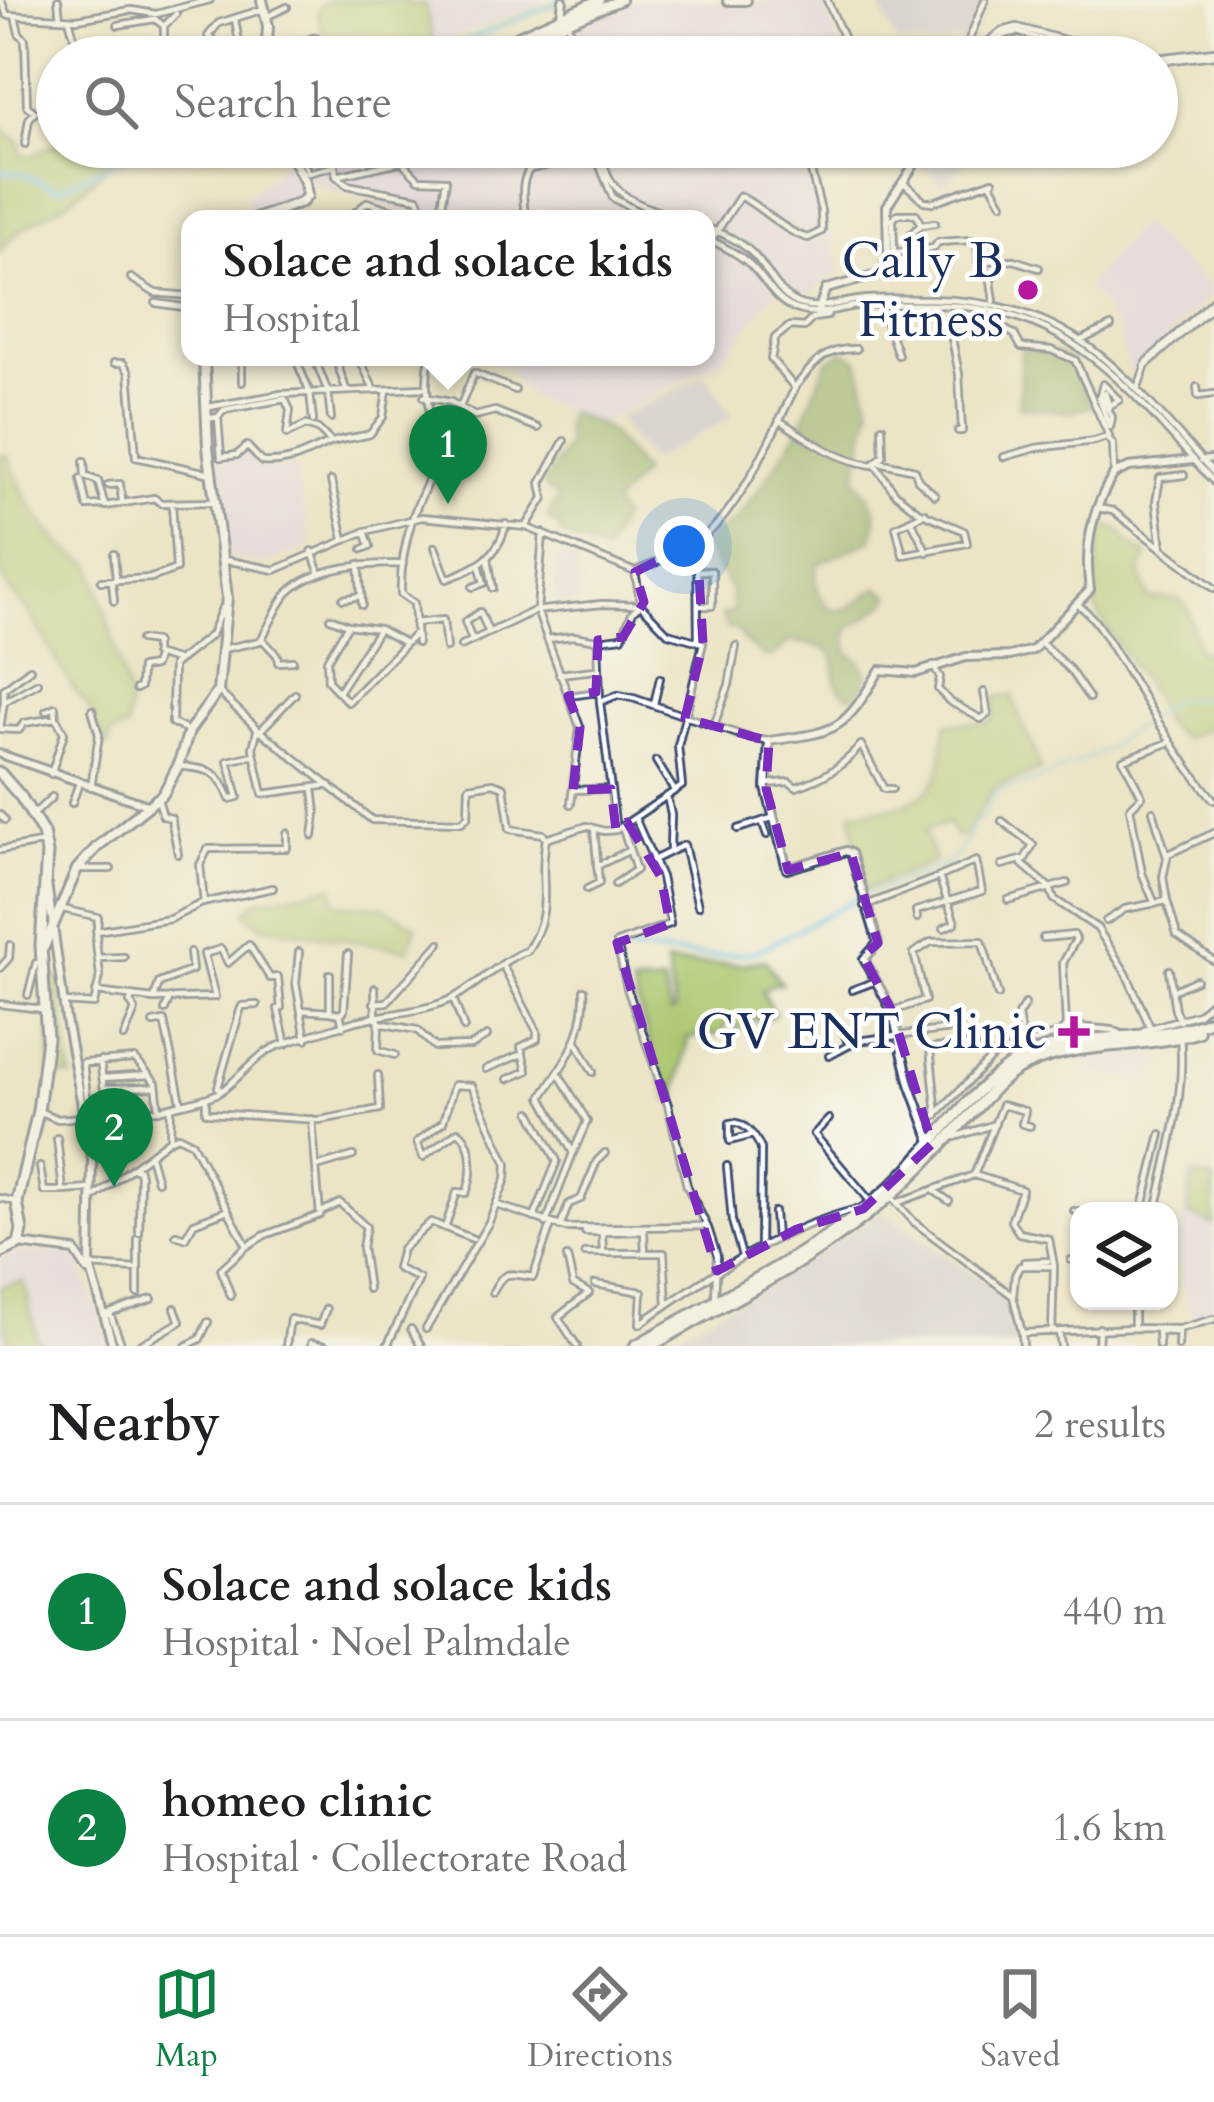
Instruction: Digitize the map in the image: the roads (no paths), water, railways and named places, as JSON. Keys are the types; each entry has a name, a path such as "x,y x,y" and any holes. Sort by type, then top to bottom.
{"main road":[{"path":"512,36 599,0"},
{"path":"520,36 565,11 620,0"},
{"path":"728,0 746,0"},
{"path":"280,210 307,196 298,168"},
{"path":"38,961 77,869 154,802 178,766 189,730 218,691 227,597 204,366"},
{"path":"0,773 33,815 46,842 38,961 47,1009 38,1111 17,1202 22,1230 19,1244 0,1253"},
{"path":"651,1346 796,1265 871,1205 997,1076 1020,1059 1059,1045 1214,1022"},
{"path":"635,1346 792,1258 871,1205 894,1198 1012,1073 1061,1052 1120,1039"}],"street":[{"path":"1,0 4,13 69,19 131,10 156,14 205,1"},
{"path":"58,0 60,18"},
{"path":"827,0 843,36"},
{"path":"974,36 985,0"},
{"path":"211,36 208,32 219,23 287,7"},
{"path":"164,36 164,26 180,10"},
{"path":"15,16 25,40 27,106 35,112 29,119 26,144"},
{"path":"69,19 73,36"},
{"path":"118,25 155,19 164,26"},
{"path":"235,19 238,36"},
{"path":"995,36 1017,27 1050,36"},
{"path":"1178,57 1214,53"},
{"path":"334,168 347,185 418,198 422,210"},
{"path":"336,176 373,168"},
{"path":"407,168 419,179 446,180 441,210"},
{"path":"525,210 523,181 531,168"},
{"path":"602,168 614,198 636,210"},
{"path":"605,168 622,196 657,210"},
{"path":"715,233 740,196 795,235 808,238 822,231 810,168"},
{"path":"891,254 884,216 912,168"},
{"path":"903,182 924,201 932,202 991,181 1002,203"},
{"path":"358,210 367,202 393,210"},
{"path":"818,310 826,290 883,274 891,254 893,219 898,214 916,214 920,224"},
{"path":"911,243 920,224 935,224"},
{"path":"717,231 752,253 790,300 818,310"},
{"path":"600,702 619,695 752,739 769,741 835,730 855,710 880,670 916,674 966,657 1015,655 1041,643 1090,590 1088,539 1114,474 1114,444 1108,438 1104,418 1099,398 1103,384 1119,400 1109,406 1105,393 1101,394 1112,418 1110,427 1104,418 1075,360 1060,352 1021,347 1014,334 1002,328 990,274 978,261 977,244 972,240 938,242 934,248 891,254"},
{"path":"715,243 746,260 785,305 818,310 996,307 1076,343 1106,367 1214,478"},
{"path":"978,261 1014,260 1039,268"},
{"path":"131,278 155,293 181,295"},
{"path":"795,388 771,359 775,338 790,326 804,327 811,319 826,316 829,309 862,298 996,307 1032,314 1108,359 1197,460"},
{"path":"1137,390 1145,366 1214,302"},
{"path":"156,303 181,308"},
{"path":"942,305 958,374 962,431 958,431"},
{"path":"880,306 898,355"},
{"path":"948,318 953,306"},
{"path":"1082,340 1111,326"},
{"path":"225,560 274,570 312,551 412,517 526,527 635,572 706,536 729,506 816,358 856,349"},
{"path":"114,363 124,363 128,372 136,458 212,474"},
{"path":"242,366 242,382"},
{"path":"299,366 310,393 313,422"},
{"path":"318,366 331,418"},
{"path":"338,366 346,389"},
{"path":"362,366 374,390"},
{"path":"417,643 414,603 401,594 412,517 429,484 433,456 424,397 428,366"},
{"path":"460,407 474,373 515,390"},
{"path":"1197,387 1199,408"},
{"path":"206,408 346,389 424,388"},
{"path":"210,459 237,455 247,446 262,462 277,463 317,452 331,442 370,434 383,417 387,389"},
{"path":"1198,396 1214,394"},
{"path":"424,397 475,416 495,411 538,428"},
{"path":"206,419 224,410 284,399 290,410 286,434 306,425 331,442"},
{"path":"218,417 221,457"},
{"path":"779,420 818,447 853,462 916,470 918,480 934,495"},
{"path":"877,463 883,456 881,427"},
{"path":"1004,458 1048,445 1108,438"},
{"path":"526,527 544,497 541,483 565,441"},
{"path":"1114,474 1129,467 1214,459"},
{"path":"84,461 85,476 98,481 104,505"},
{"path":"877,463 895,493 964,531 967,544 904,555 896,527 925,513"},
{"path":"1162,548 1156,502 1160,478 1184,476"},
{"path":"81,479 87,506 154,498 161,503 217,502"},
{"path":"332,481 344,539"},
{"path":"108,485 120,484 122,500"},
{"path":"100,581 151,578 178,567 172,503"},
{"path":"1099,508 1113,511 1214,588"},
{"path":"911,520 927,552"},
{"path":"435,547 447,578 488,558 501,545 506,524"},
{"path":"363,549 370,546 365,532"},
{"path":"543,533 537,611 580,727 571,805"},
{"path":"697,541 698,641"},
{"path":"312,551 320,574"},
{"path":"114,554 115,601"},
{"path":"488,558 493,588"},
{"path":"223,649 262,639 291,590 320,574 359,564 403,564"},
{"path":"359,564 362,605"},
{"path":"473,587 484,583 479,564"},
{"path":"698,571 712,571 712,606 699,606"},
{"path":"546,839 586,826 619,828 682,786 678,746 704,643 668,634 641,605 635,572"},
{"path":"343,599 361,596"},
{"path":"189,730 172,723 171,679 176,660 211,635 227,597"},
{"path":"1077,604 1102,629 1184,765 1214,800"},
{"path":"460,646 537,611 641,605"},
{"path":"547,639 622,637 633,611 641,605"},
{"path":"472,640 465,622 479,612 489,633"},
{"path":"330,618 379,629 405,643"},
{"path":"416,623 443,620 446,649"},
{"path":"348,625 327,660 328,681 348,703 416,633"},
{"path":"338,692 379,629"},
{"path":"262,639 278,655 278,662 293,661"},
{"path":"136,689 141,668 154,666 156,654 155,642 140,640"},
{"path":"598,640 596,670 611,789 619,828 637,870 615,884"},
{"path":"1041,643 1056,653 1089,698"},
{"path":"714,725 729,685 736,646"},
{"path":"146,653 176,660"},
{"path":"933,667 940,677 938,688 949,701 981,718 988,713 984,692"},
{"path":"30,669 2,687 0,729 19,730 24,723 56,718"},
{"path":"560,674 596,670"},
{"path":"654,704 660,678"},
{"path":"4,702 38,682"},
{"path":"218,691 372,820 462,822 467,817 469,787 499,784 504,787 510,829 539,833 546,839"},
{"path":"568,696 598,692"},
{"path":"295,694 259,730 254,754 263,794 330,784"},
{"path":"46,711 55,707 64,733 51,774"},
{"path":"91,787 99,735 92,710"},
{"path":"769,741 766,784 788,869 850,852 878,943 864,959 892,1011 932,1144"},
{"path":"1156,904 1142,872 1130,808 1142,796 1123,760 1171,741"},
{"path":"766,784 789,782 796,787 811,782 846,763 861,745 884,789 892,789"},
{"path":"0,754 91,787 154,802 163,816 171,817 178,854"},
{"path":"178,766 199,766 212,772 224,781 230,799 238,797 229,761 254,754"},
{"path":"656,761 674,790"},
{"path":"72,803 79,783"},
{"path":"313,789 313,836"},
{"path":"573,790 611,789"},
{"path":"667,796 670,852"},
{"path":"33,815 52,797"},
{"path":"1153,811 1167,858"},
{"path":"634,818 661,877 670,924 616,943 668,1105 674,1146 717,1256 715,1302"},
{"path":"738,829 772,818"},
{"path":"762,821 766,835"},
{"path":"1002,821 1033,845 1022,864 1050,888 1054,899 1096,928 1126,973 1151,1029"},
{"path":"587,889 599,883 594,829"},
{"path":"204,903 200,865 208,849 286,848 287,833"},
{"path":"1214,833 1171,851 1163,877 1177,935 1214,961"},
{"path":"158,1110 156,1087 135,1059 82,1064 89,1114 158,1110 206,1099 268,1051 286,1044 453,998 517,953 527,951 547,912 546,839"},
{"path":"0,850 46,842"},
{"path":"651,861 684,844 698,906"},
{"path":"597,866 628,851"},
{"path":"1002,865 1025,859"},
{"path":"864,906 976,861 982,892 916,911 917,918"},
{"path":"77,869 111,869"},
{"path":"939,877 955,925 944,928"},
{"path":"46,880 92,1159 90,1266 118,1346"},
{"path":"1008,900 1067,883"},
{"path":"96,931 170,920 204,903 273,888"},
{"path":"1106,921 1125,909 1167,901"},
{"path":"57,908 98,917 100,976 94,1004 64,1003"},
{"path":"925,1126 993,1056 1060,1033 1066,1026 1063,963 1076,939 1074,935 1043,938"},
{"path":"892,1011 925,1000 914,953 931,942 982,941 998,995"},
{"path":"374,1004 387,1002 440,943"},
{"path":"0,968 9,958 10,945"},
{"path":"96,992 215,997 204,953 221,949 228,963 249,945 270,978 278,977 278,1009 286,1044"},
{"path":"154,998 159,983 192,970 190,952"},
{"path":"299,952 296,982 306,1039"},
{"path":"340,1014 348,954"},
{"path":"98,958 124,957"},
{"path":"28,995 38,961"},
{"path":"503,966 537,1031 534,1041 521,1047 526,1071 508,1078"},
{"path":"1158,1202 1183,1065 1168,970"},
{"path":"330,974 330,1012"},
{"path":"1172,991 1196,980"},
{"path":"852,990 876,981"},
{"path":"375,988 377,1050 395,1055"},
{"path":"573,1153 542,1097 576,1041 584,1018 584,990"},
{"path":"124,1037 135,1010 132,996"},
{"path":"165,1010 170,998"},
{"path":"453,998 464,1028"},
{"path":"1066,1026 1112,1030 1120,1039 1151,1029 1180,1030 1214,1000"},
{"path":"0,1004 47,1009"},
{"path":"1023,1045 1018,1015 1025,1004"},
{"path":"221,1091 218,1087 242,1006 257,1005"},
{"path":"302,1010 340,1014"},
{"path":"340,1014 343,1025"},
{"path":"377,1020 417,1030 435,1047 471,1046 487,1036"},
{"path":"153,1023 164,1021 181,1102"},
{"path":"843,1029 848,1043"},
{"path":"830,1056 848,1043 951,1029"},
{"path":"576,1041 593,1072"},
{"path":"964,1046 993,1056"},
{"path":"937,1115 930,1048 953,1047"},
{"path":"486,1069 522,1054"},
{"path":"100,1060 114,1157"},
{"path":"493,1292 507,1273 533,1277 587,1121 559,1074"},
{"path":"206,1099 210,1113 312,1119 380,1108 379,1075"},
{"path":"103,1078 149,1076"},
{"path":"426,1329 442,1308 496,1205 507,1164 472,1086 454,1085 443,1122 417,1142 423,1157 458,1131 468,1142 471,1180 466,1193 457,1192 445,1228"},
{"path":"105,1088 156,1087"},
{"path":"974,1175 1003,1105 1025,1111 1022,1124 1030,1126"},
{"path":"170,1139 171,1106"},
{"path":"38,1111 58,1119 83,1117"},
{"path":"531,1112 557,1161 533,1219"},
{"path":"312,1119 322,1212"},
{"path":"595,1284 642,1292 640,1324 760,1246 871,1205 814,1134 829,1119"},
{"path":"894,1198 958,1135 995,1124"},
{"path":"1144,1202 1162,1134"},
{"path":"90,1200 178,1136 192,1143 247,1246"},
{"path":"753,1136 762,1153 760,1246"},
{"path":"57,1138 63,1191"},
{"path":"560,1227 569,1204 581,1199 605,1153"},
{"path":"150,1156 157,1181"},
{"path":"317,1167 353,1156"},
{"path":"727,1166 732,1221 742,1256"},
{"path":"40,1167 42,1190 90,1189"},
{"path":"133,1168 140,1176 137,1294"},
{"path":"894,1198 974,1175 1022,1190 1011,1221 1018,1233 1047,1237 1061,1346"},
{"path":"933,1190 950,1201"},
{"path":"0,1198 17,1202"},
{"path":"894,1198 914,1222 1013,1296"},
{"path":"230,1295 221,1269 247,1246 340,1202 366,1227 362,1247 368,1289"},
{"path":"496,1205 560,1227 708,1228"},
{"path":"176,1234 184,1238 194,1223 228,1210"},
{"path":"774,1212 776,1239"},
{"path":"387,1346 419,1279 397,1268 402,1249 429,1222 476,1239"},
{"path":"585,1232 644,1231 645,1253"},
{"path":"602,1232 603,1253"},
{"path":"19,1244 75,1251 93,1279"},
{"path":"1023,1346 1013,1296 1017,1268 1047,1262 1046,1247"},
{"path":"1024,1251 1024,1264"},
{"path":"585,1253 664,1253 667,1305"},
{"path":"567,1257 573,1284 589,1293 558,1317 577,1346"},
{"path":"1024,1264 1054,1265"},
{"path":"90,1266 137,1269"},
{"path":"107,1314 152,1298"},
{"path":"140,1346 180,1322 175,1308"},
{"path":"286,1346 290,1319 320,1325 326,1309"},
{"path":"1134,1310 1134,1328"},
{"path":"1159,1346 1159,1331 1214,1318"},
{"path":"186,1346 200,1340 208,1322"},
{"path":"1098,1346 1099,1328"},
{"path":"411,1329 421,1346"},
{"path":"1022,1333 1177,1330"},
{"path":"1177,1330 1177,1346"},
{"path":"311,1343 325,1346"}],"waterway":[{"path":"477,36 564,0"},
{"path":"0,171 23,174 58,189 102,168"},
{"path":"627,951 711,956 756,952 861,896 949,863 970,836 969,829 985,814 993,795 1003,789 1036,781 1103,751 1174,699 1214,698"}],"place":[{"name":"Cally B Fitness","path":"1028,290"},
{"name":"Solace and solace kids","path":"448,504"},
{"name":"GV ENT Clinic","path":"1074,1032"},
{"name":"homeo clinic","path":"114,1187"}]}
